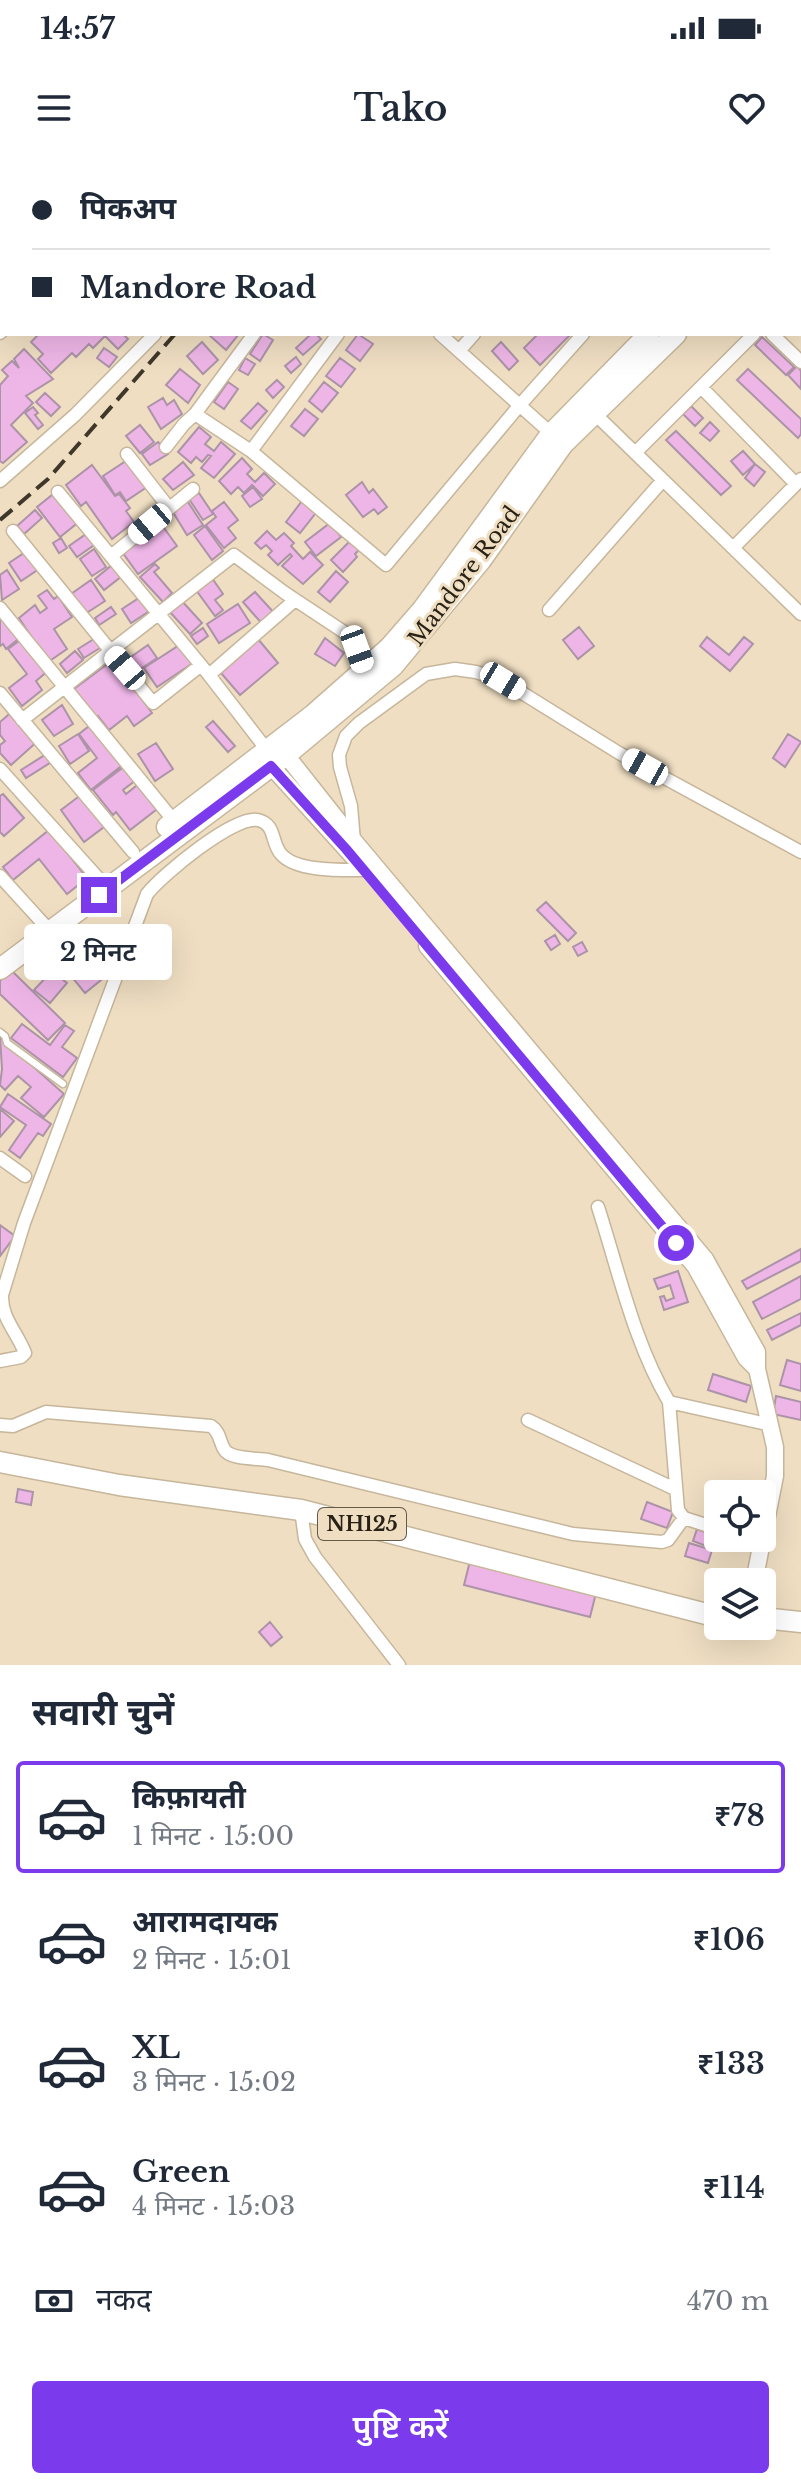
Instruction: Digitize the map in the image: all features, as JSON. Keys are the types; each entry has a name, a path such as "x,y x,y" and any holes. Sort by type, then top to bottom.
{"highway":[{"name":"Mandore Road","path":"0,969 45,926 133,852 174,821 275,757 365,671 423,609 557,439 647,336"},
{"name":"Mandore Road","path":"0,951 45,926 393,666 481,560 557,439 593,412 674,336"},
{"name":"NH125","path":"0,1451 119,1474 303,1499 413,1523 704,1601"},
{"name":"NH125","path":"0,1462 119,1485 301,1510 704,1613"},
{"path":"776,1619 801,1622"}],"street":[{"path":"0,481 75,415 153,336"},
{"path":"166,447 195,414 253,336"},
{"path":"251,451 337,336"},
{"path":"442,336 557,439"},
{"path":"459,351 472,336"},
{"path":"195,414 251,451 386,565 581,336"},
{"path":"635,453 752,336"},
{"path":"774,336 801,362"},
{"path":"701,387 798,482 733,548"},
{"path":"593,412 801,614"},
{"path":"127,454 169,508"},
{"path":"549,610 663,480"},
{"path":"111,556 193,489"},
{"path":"58,492 330,820 364,870 700,1262"},
{"path":"13,531 153,703 205,670 295,600"},
{"path":"22,720 234,555 350,636 365,671"},
{"path":"0,608 174,821"},
{"path":"354,841 354,819 339,755 346,736 426,674 455,669 503,681 619,753 801,852"},
{"path":"0,693 133,852"},
{"path":"0,769 99,879"},
{"path":"0,1361 21,1357 25,1353 6,1318 2,1295 24,1223 147,894 156,883 204,846 246,820 259,820 268,825 281,855 287,859 327,870 364,870"},
{"path":"330,820 354,841 700,1262 746,1358 757,1369 775,1447 774,1480"},
{"path":"0,876 45,926"},
{"path":"0,1158 25,1176"},
{"path":"598,1207 640,1337 655,1378 669,1402 678,1510 684,1518 704,1524"},
{"path":"669,1402 771,1425"},
{"path":"0,1425 13,1426 46,1412 211,1426 219,1434 224,1450 232,1455 268,1460 573,1534 654,1543 668,1540 684,1518"},
{"path":"528,1420 675,1489"},
{"path":"301,1510 305,1539 315,1557 399,1665"}],"lane":[{"path":"0,1032 7,1043 63,1084"}],"building":[{"path":"37,336 105,336 93,348 89,344 76,357 72,353 51,373 38,359 43,354 31,342"},
{"path":"105,336 125,336 128,339 118,349"},
{"path":"210,336 237,336 226,350"},
{"path":"262,336 273,340 260,361 250,354"},
{"path":"309,336 321,339 303,355 296,348"},
{"path":"356,336 373,344 360,361 346,350"},
{"path":"536,336 569,336 540,365 524,348"},
{"path":"762,337 794,367 786,375 755,345"},
{"path":"202,342 218,360 203,374 187,356"},
{"path":"501,342 518,361 509,370 492,351"},
{"path":"104,348 117,357 109,367 97,358"},
{"path":"24,349 53,379 26,396 33,403 11,425 27,442 3,463 0,461 0,385 8,376 2,370 12,361 19,368 14,359"},
{"path":"296,357 301,364 291,373 285,366"},
{"path":"245,358 255,364 248,375 239,370"},
{"path":"340,358 355,369 341,387 326,376"},
{"path":"797,366 801,371 801,389 788,375"},
{"path":"180,369 200,385 188,403 166,385"},
{"path":"748,369 801,419 798,438 737,380"},
{"path":"277,380 284,387 273,398 266,390"},
{"path":"228,382 238,389 224,409 214,402"},
{"path":"324,382 338,393 322,412 309,401"},
{"path":"45,393 60,407 51,416 36,402"},
{"path":"163,398 167,405 174,400 182,414 161,429 148,407"},
{"path":"258,403 267,411 251,429 241,421"},
{"path":"691,406 703,418 695,426 683,414"},
{"path":"33,407 43,425 38,429 25,413"},
{"path":"305,409 318,419 304,436 291,426"},
{"path":"710,422 719,431 710,441 700,433"},
{"path":"140,425 154,442 140,453 126,436"},
{"path":"199,427 211,437 205,444 214,451 221,442 235,454 214,478 201,468 211,456 208,455 202,462 196,457 191,463 178,452"},
{"path":"676,431 731,486 721,495 666,440"},
{"path":"158,442 168,454 150,465 142,454"},
{"path":"743,451 755,464 743,475 731,461"},
{"path":"242,458 252,469 247,474 255,482 264,473 275,484 263,496 252,485 244,493 238,487 231,494 219,481"},
{"path":"129,459 147,487 126,501 120,492 115,495 103,476"},
{"path":"183,462 194,475 173,490 163,479"},
{"path":"755,464 765,472 754,486 745,478"},
{"path":"92,465 115,496 119,494 130,508 126,511 134,522 112,539 86,502 81,506 66,485"},
{"path":"362,482 369,493 373,489 387,507 378,514 374,509 363,517 346,495"},
{"path":"253,487 262,499 250,507 242,496"},
{"path":"57,491 80,521 60,537 37,507"},
{"path":"199,493 213,514 203,520 189,499"},
{"path":"305,497 319,509 300,533 286,522"},
{"path":"186,499 203,525 187,535 171,509"},
{"path":"224,502 238,520 228,528 236,538 224,548 206,525 216,517 212,511"},
{"path":"35,510 42,518 24,534 17,526"},
{"path":"159,521 177,546 138,574 120,549"},
{"path":"330,523 341,537 316,556 305,542"},
{"path":"205,526 223,551 212,560 194,535"},
{"path":"267,531 276,540 284,533 303,559 310,552 323,565 303,584 282,566 292,556 290,554 278,565 268,555 272,551 266,545 261,549 255,543"},
{"path":"89,532 97,543 77,557 69,546"},
{"path":"61,538 67,548 59,553 53,543"},
{"path":"353,538 362,547 343,572 331,560"},
{"path":"94,549 106,567 92,576 80,559"},
{"path":"27,551 39,569 21,581 9,563"},
{"path":"155,564 159,568 154,572 172,593 163,602 140,577"},
{"path":"112,565 122,576 104,590 95,579"},
{"path":"7,570 19,589 2,600 0,575"},
{"path":"336,571 348,582 330,602 318,592"},
{"path":"212,578 223,594 215,600 223,610 215,616 196,590"},
{"path":"91,580 105,601 85,614 71,594"},
{"path":"47,590 54,599 58,596 72,617 54,629 67,649 48,662 19,618 35,605 40,613 47,608 38,596"},
{"path":"255,592 276,615 264,626 243,602"},
{"path":"142,596 151,610 131,623 122,609"},
{"path":"181,600 202,623 190,634 169,611"},
{"path":"238,604 250,623 219,643 207,624"},
{"path":"111,607 116,614 99,625 95,618"},
{"path":"0,614 22,636 6,649 3,644 0,646"},
{"path":"579,627 594,646 578,659 563,640"},
{"path":"203,628 208,636 197,644 191,636"},
{"path":"97,637 103,646 84,658 78,649"},
{"path":"707,637 729,655 744,637 753,644 730,671 700,646"},
{"path":"23,638 49,670 36,681 42,690 22,706 9,688 27,674 8,649"},
{"path":"325,638 344,653 335,666 315,654"},
{"path":"258,639 278,663 240,695 221,673"},
{"path":"181,644 193,663 157,687 144,668"},
{"path":"148,645 157,658 136,672 128,659"},
{"path":"75,651 83,660 67,673 60,664"},
{"path":"113,660 152,713 134,726 127,716 109,730 74,689"},
{"path":"62,705 73,724 54,736 42,720"},
{"path":"14,710 39,740 11,765 0,753 0,745 5,741 0,735 0,722"},
{"path":"213,721 235,746 228,752 206,727"},
{"path":"93,723 125,763 91,790 78,773 97,758 79,734"},
{"path":"78,734 89,751 70,764 59,746"},
{"path":"788,734 801,742 785,767 773,758"},
{"path":"156,743 173,769 155,781 138,754"},
{"path":"48,753 53,761 26,778 21,770"},
{"path":"125,766 136,780 123,790 126,794 141,782 161,806 130,830 93,790"},
{"path":"3,794 24,818 4,836 0,832 0,796"},
{"path":"82,794 108,824 84,842 61,810"},
{"path":"49,830 87,878 67,894 39,859 13,880 3,867"},
{"path":"546,902 576,933 568,941 537,910"},
{"path":"555,935 560,944 551,950 545,941"},
{"path":"94,938 112,960 96,974 101,980 85,993 62,965"},
{"path":"582,942 587,951 578,956 573,947"},
{"path":"11,970 65,1023 48,1040 0,994 0,981"},
{"path":"52,971 67,983 50,1003 34,990"},
{"path":"22,1024 50,1045 65,1025 74,1031 62,1047 77,1058 63,1077 11,1038"},
{"path":"0,1037 64,1094 44,1117 21,1098 31,1087 18,1076 5,1090 0,1085"},
{"path":"8,1094 51,1124 43,1136 38,1133 20,1158 9,1150 26,1125 0,1107"},
{"path":"0,1109 14,1121 0,1137"},
{"path":"0,1225 15,1236 0,1256"},
{"path":"801,1249 801,1261 747,1289 742,1281"},
{"path":"678,1271 688,1302 664,1310 660,1297 664,1296 666,1301 674,1298 670,1285 658,1289 654,1279"},
{"path":"801,1276 801,1299 762,1319 753,1302"},
{"path":"801,1313 801,1325 772,1340 767,1330"},
{"path":"787,1360 801,1364 801,1391 780,1385"},
{"path":"713,1374 751,1386 746,1402 708,1390"},
{"path":"776,1396 801,1402 801,1420 773,1414"},
{"path":"18,1489 33,1492 31,1505 16,1502"},
{"path":"647,1502 673,1512 667,1528 641,1519"},
{"path":"697,1529 704,1532 704,1545 693,1541"},
{"path":"689,1543 704,1548 704,1552 711,1552 708,1563 685,1556"},
{"path":"470,1561 596,1593 590,1617 464,1585"},
{"path":"270,1622 282,1637 271,1646 259,1632"}],"railway":[{"path":"0,520 48,479 173,336"}],"route":[{"path":"99,895 271,766 346,849 676,1243"}]}
